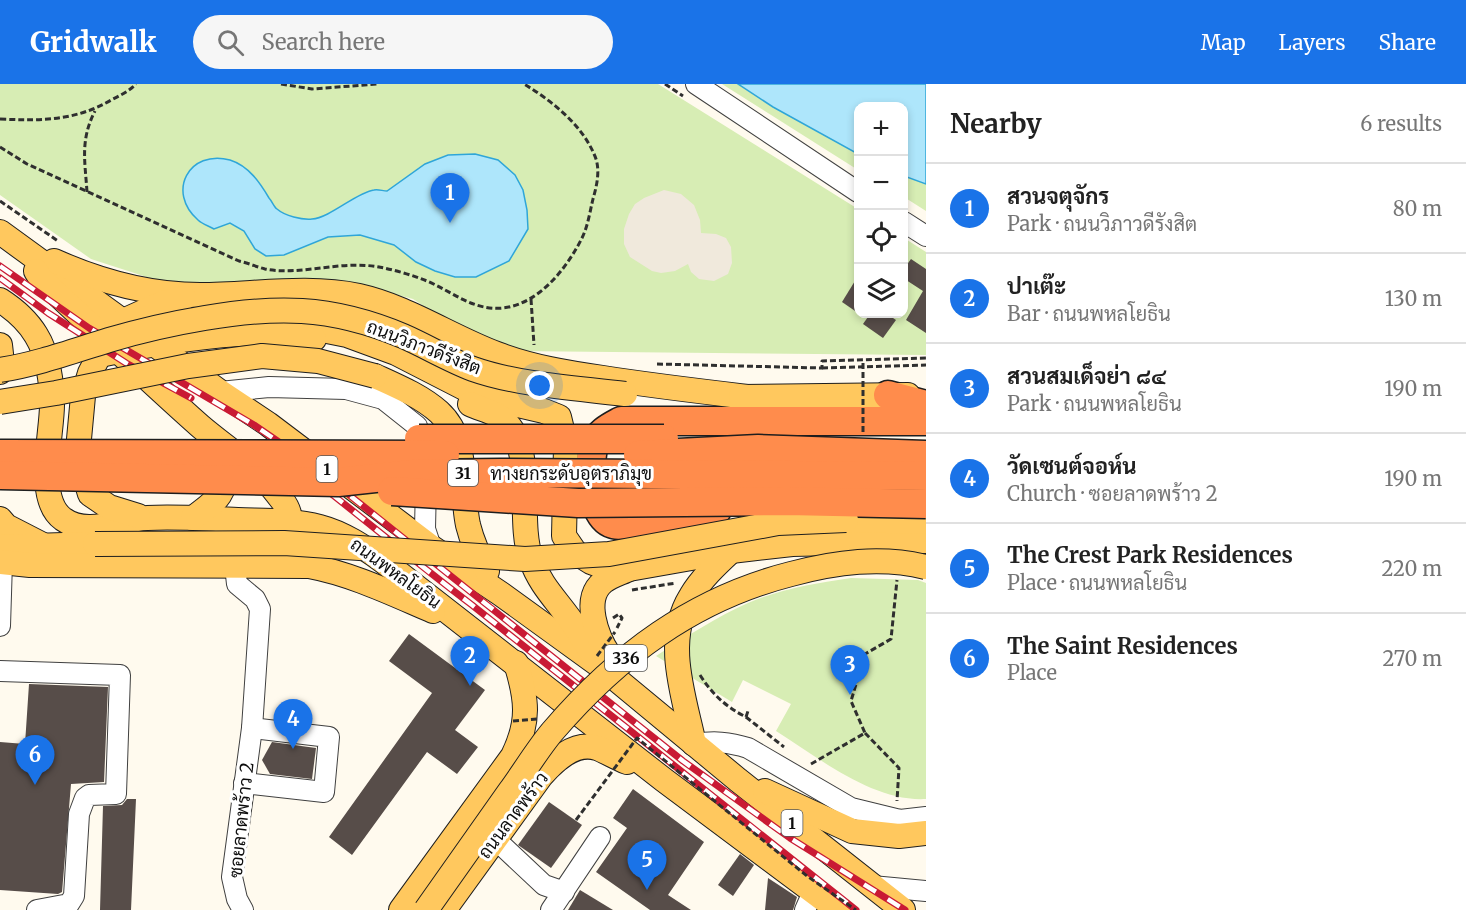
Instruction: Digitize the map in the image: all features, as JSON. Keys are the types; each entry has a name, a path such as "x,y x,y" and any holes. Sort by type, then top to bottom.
{"highway":[{"path":"888,395 926,405"},
{"path":"926,421 623,407 594,445 592,467 594,500 602,517 612,524 633,524 748,505 926,505"},
{"name":"31","path":"0,438 926,439"},
{"path":"758,449 926,439"},
{"name":"ทางยกระดับอุตราภิมุข","path":"0,454 649,455 758,449 926,455"},
{"name":"ทางยกระดับอุตราภิมุข","path":"0,475 338,482 412,474 501,473 926,476"},
{"path":"338,482 396,492 578,502 788,501 926,505"},
{"name":"31","path":"0,488 137,494 598,489 926,492"}],"main road":[{"path":"9,238 64,265 111,282 162,292 198,295 310,292 359,296 386,304 497,354 535,366 630,382 757,398"},
{"path":"9,238 154,344"},
{"path":"9,238 41,279 109,349 251,466 281,499 288,510 291,521 290,533 283,548 275,557 265,562 243,566"},
{"path":"310,292 294,302 290,308 290,318 297,325 347,335 396,353 474,393 559,417 566,446 564,536 575,552 627,580"},
{"path":"145,518 109,507 90,494 81,464 79,439 83,396 90,373 109,349 123,321 163,303 198,295"},
{"name":"ถนนพหลโยธิน","path":"0,300 23,318 41,345 51,387 52,404 47,480 49,496 61,519 75,526 103,525 145,518 291,521 321,527 344,536 367,549 516,663 664,780 809,901 838,910"},
{"name":"ถนนวิภาวดีรังสิต","path":"0,371 22,367 111,340 195,320 270,311 303,311 370,325 402,336 473,369 623,407 757,398 926,394"},
{"path":"109,349 217,336 270,333 321,339 376,354 440,390 496,415 516,435 521,447 524,459 525,538 540,581 575,626 599,665"},
{"name":"1","path":"154,344 268,424 431,547 599,665 738,780 888,899"},
{"path":"0,345 2,363 0,371"},
{"path":"41,345 54,366 79,439"},
{"path":"0,402 188,366 262,356 318,361 375,376 406,390 427,403 450,424 460,451 465,506 471,536 483,564 501,594"},
{"path":"500,419 506,408 521,406"},
{"path":"566,446 586,426 623,407"},
{"path":"194,518 214,502 223,491 227,479 225,463 219,449 201,427"},
{"path":"0,519 6,526 41,544"},
{"path":"254,520 283,548 309,566"},
{"path":"1,557 41,544 284,543 525,559 609,554 778,523 846,520 926,522"},
{"path":"635,694 605,649 592,620 596,592 603,582 627,580 731,551 802,543 926,541"},
{"path":"694,744 676,654 676,635 690,597 703,578 731,551"},
{"path":"1,557 30,565 309,566 341,574 461,622"},
{"name":"336","path":"426,910 551,733 636,648 662,631 740,591 771,579 808,569 862,561 902,562 926,567"},
{"name":"ถนนลาดพร้าว","path":"401,910 513,756 521,738 527,712 516,663"},
{"name":"ถนนลาดพร้าว","path":"444,910 525,797 555,760 564,754 586,747 596,748 664,780"},
{"path":"499,774 511,772 520,775 525,783 525,797"},
{"path":"738,780 790,801 852,831 898,836 926,833"}],"street":[{"path":"696,84 854,189"},
{"path":"908,225 926,236"},
{"path":"220,392 269,387 346,389 383,399 417,426 426,462 425,529 431,547"},
{"path":"0,626 1,557"},
{"name":"ซอยลาดพร้าว 2","path":"243,566 237,584 255,599 260,609 252,728 232,877 237,899 243,910"},
{"path":"0,671 120,675 116,794 89,795 83,803 79,814 72,901 69,904 37,910"},
{"path":"244,783 324,792 329,737 252,728"},
{"path":"694,744 714,741 748,748 850,808 900,820 926,817"},
{"path":"551,910 600,837"},
{"path":"495,839 544,885 564,892"},
{"path":"888,899 926,891"},
{"path":"888,899 917,910"}],"path":[{"path":"0,119 60,119 96,109 136,84"},
{"path":"281,84 312,89 378,84"},
{"path":"0,147 27,164 87,192 231,257 266,269 296,270 352,264 379,267 428,281 475,306 504,308 531,299 554,279 571,257 583,236 598,179 596,156 582,134 561,110 524,84"},
{"path":"87,192 84,145 87,127 96,109"},
{"path":"531,299 535,366"},
{"path":"822,361 926,358"},
{"path":"822,368 926,365"},
{"path":"897,572 891,639 865,654 851,701 866,733 899,768 897,808"},
{"path":"627,580 703,578"},
{"path":"606,614 610,620 619,614 622,618 615,632"},
{"path":"746,717 790,752"},
{"path":"808,766 866,733"},
{"path":"576,820 637,738 807,876 856,910"}],"green space":[{"path":"0,84 658,84 854,206 854,318 908,318 908,241 926,252 926,355 513,351 466,334 413,299 348,282 259,292 162,282 91,259 0,195"},
{"path":"722,84 926,84 926,211 908,200 908,102 854,102 854,167"},
{"path":"851,578 918,580 926,583 926,799 906,798 867,786 828,765 776,731 791,704 743,680 732,702 656,656 713,621 748,603 799,587"}],"shaded area":[{"path":"664,190 681,194 694,205 700,220 701,233 716,234 726,238 731,247 732,263 728,274 714,281 699,279 691,272 688,264 675,271 661,273 652,271 630,257 624,244 624,229 629,214 635,204"}],"water":[{"path":"738,84 926,84 926,184 908,177 908,102 854,102 854,152 773,107"},
{"path":"475,154 498,160 515,175 523,190 528,229 509,261 476,277 455,277 435,271 416,262 394,245 360,235 328,237 284,255 266,256 255,249 244,231 230,223 214,229 200,221 189,209 184,197 183,186 193,167 203,161 216,158 230,160 243,166 253,176 275,207 284,214 303,219 319,218 367,192 387,191 425,164 448,155"}],"building":[{"path":"911,259 926,269 926,333 906,320 923,291 908,281 908,263"},
{"path":"854,282 854,310 842,302"},
{"path":"867,318 896,320 883,338 863,324"},
{"path":"409,634 485,690 455,730 478,747 457,774 427,752 352,855 329,837 432,693 389,661"},
{"path":"29,684 108,687 104,782 71,784 62,892 58,894 0,890 0,742 25,744"},
{"path":"272,742 316,748 312,779 270,774 262,760"},
{"path":"633,789 704,842 668,895 691,910 650,910 596,872 627,828 613,818"},
{"path":"127,799 136,799 131,910 100,910 103,806 122,805"},
{"path":"549,802 582,825 551,868 518,845"},
{"path":"740,854 754,865 733,896 718,885"},
{"path":"768,878 797,897 793,910 765,910"},
{"path":"580,890 613,910 568,910"}],"railway":[{"path":"0,266 89,328 254,425 289,449 683,761 790,838 905,910"},
{"path":"0,278 48,313 126,363 191,398"},
{"path":"265,443 856,910"}],"place":[{"name":"สวนจตุจักร","path":"450,223"},
{"name":"ปาเต๊ะ","path":"470,686"},
{"name":"สวนสมเด็จย่า ๘๔","path":"850,695"},
{"name":"วัดเซนต์จอห์น","path":"293,749"},
{"name":"The Saint Residences","path":"35,785"},
{"name":"The Crest Park Residences","path":"647,890"}]}
